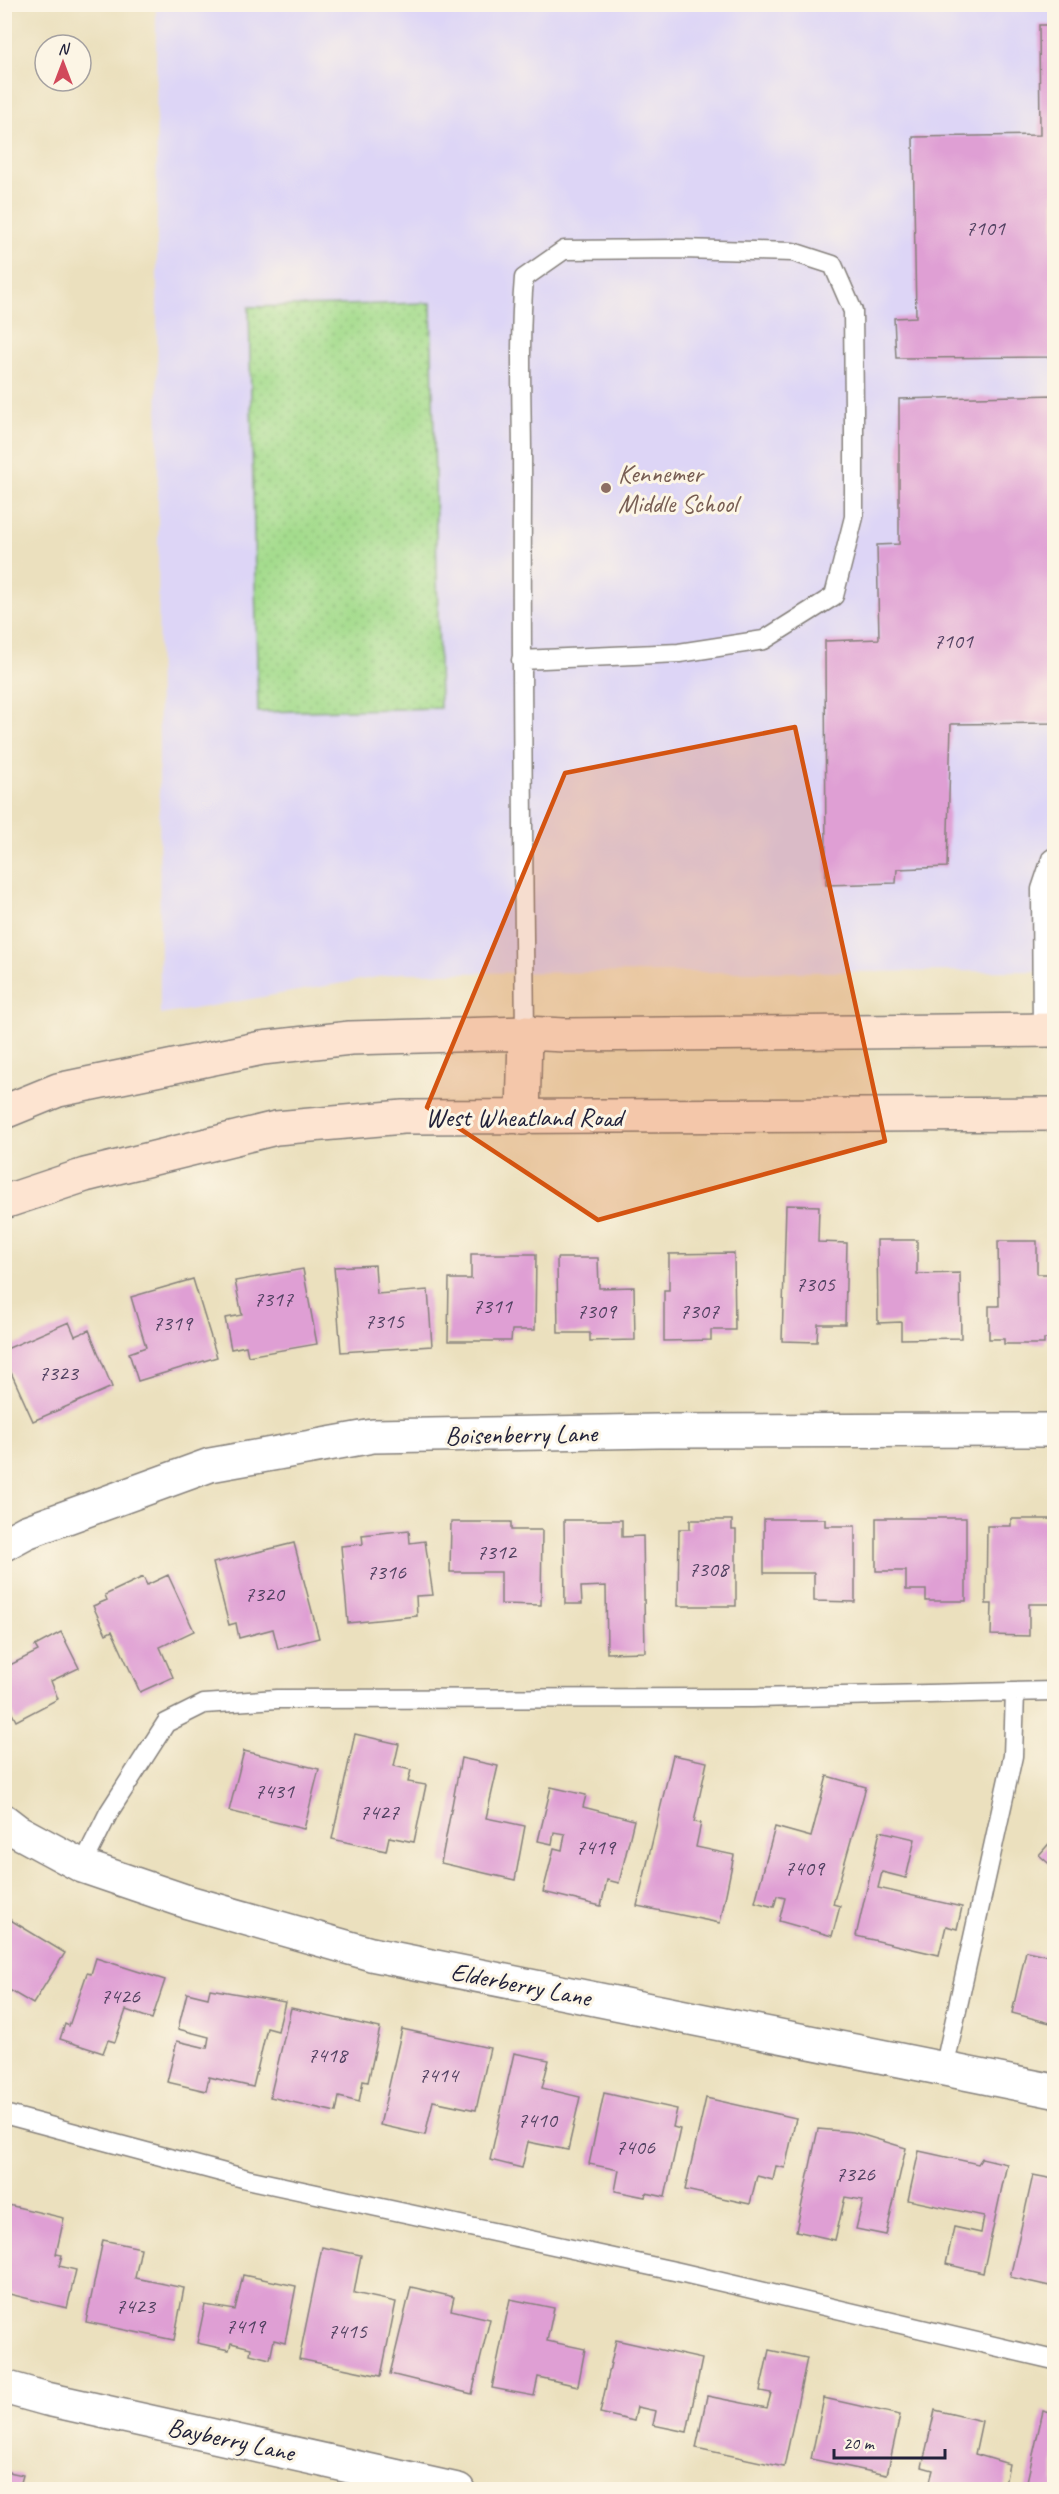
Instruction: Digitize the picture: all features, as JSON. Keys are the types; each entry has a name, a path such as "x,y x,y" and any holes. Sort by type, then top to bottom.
{"main road":[{"path":"4,1112 58,1090 262,1048 350,1038 525,1033 1050,1036"},
{"path":"523,1118 525,1033"},
{"name":"West Wheatland Road","path":"4,1202 85,1174 276,1128 403,1117 1054,1114"}],"street":[{"name":"Boisenberry Lane","path":"4,1544 26,1532 210,1465 373,1436 658,1431 1054,1430"},
{"name":"Elderberry Lane","path":"9,1831 82,1866 188,1902 371,1954 1054,2091"},
{"name":"Bayberry Lane","path":"4,2387 458,2490"}],"lane":[{"path":"521,660 679,653 765,640 834,596 854,517 853,311 834,265 793,252 682,249 564,250 524,278 521,314 523,417 521,660 525,1033"},
{"path":"1050,1036 1048,910 1041,889 1051,859 1054,857"},
{"path":"82,1866 109,1812 166,1723 204,1704 277,1699 752,1698 1054,1690"},
{"path":"944,2069 1013,1756 1015,1692"},
{"path":"4,2114 247,2179 679,2272 1054,2360"}],"highlighted area":[{"path":"795,727 885,1141 598,1220 427,1107 565,773"}],"shaded area":[{"name":"Kennemer Middle School","path":"156,5 1054,5 1054,971 401,973 160,1015"}],"green space":[{"path":"431,303 440,708 258,712 249,307"}],"building":[{"path":"1039,25 1054,25 1054,357 896,358 894,318 916,317 913,137 1040,135"},
{"path":"1054,395 1054,723 951,724 947,867 897,869 896,883 826,885 825,641 879,639 877,545 899,544 899,399"},
{"path":"786,1205 819,1206 818,1242 847,1243 845,1324 818,1324 817,1342 782,1341"},
{"path":"877,1240 917,1240 917,1274 960,1273 961,1338 901,1339 901,1322 878,1323"},
{"path":"998,1241 1037,1241 1037,1274 1054,1274 1054,1339 1044,1339 1044,1344 1004,1344 1004,1339 989,1339 989,1306 999,1306"},
{"path":"734,1253 735,1330 711,1330 711,1340 664,1341 664,1290 669,1290 669,1254"},
{"path":"471,1254 536,1254 535,1330 512,1330 511,1341 448,1341 449,1279 471,1279"},
{"path":"557,1258 598,1258 599,1288 634,1287 635,1340 590,1341 590,1333 558,1333"},
{"path":"375,1265 377,1294 428,1290 432,1346 341,1352 334,1267"},
{"path":"303,1269 317,1344 248,1356 246,1346 231,1349 225,1318 242,1315 235,1281"},
{"path":"193,1279 217,1357 138,1381 129,1353 146,1347 131,1297"},
{"path":"69,1322 75,1336 89,1330 112,1387 33,1421 4,1357 4,1350"},
{"path":"876,1518 966,1518 966,1601 926,1601 926,1590 906,1590 906,1571 876,1571"},
{"path":"764,1519 825,1519 825,1526 855,1526 855,1602 814,1601 814,1573 764,1573"},
{"path":"1011,1519 1054,1519 1054,1604 1029,1604 1029,1636 991,1635 992,1604 986,1604 987,1526 1011,1526"},
{"path":"564,1520 622,1520 622,1537 643,1536 645,1652 607,1653 606,1586 581,1587 582,1604 565,1604"},
{"path":"690,1520 732,1520 732,1530 736,1530 736,1606 678,1606 679,1529 690,1529"},
{"path":"451,1522 511,1522 511,1530 542,1530 541,1605 501,1604 501,1572 450,1572"},
{"path":"409,1530 410,1543 425,1541 433,1595 416,1596 417,1616 348,1623 341,1546 363,1544 362,1535"},
{"path":"294,1543 319,1638 278,1649 273,1629 239,1638 236,1623 229,1625 213,1563"},
{"path":"168,1575 194,1631 160,1647 173,1677 140,1692 112,1631 106,1634 93,1606 107,1600 105,1595 143,1577 147,1585"},
{"path":"61,1632 79,1668 51,1681 58,1699 16,1721 4,1698 4,1668 38,1651 35,1646"},
{"path":"355,1734 399,1744 394,1766 411,1770 408,1782 426,1785 414,1842 389,1837 386,1851 332,1839"},
{"path":"244,1751 319,1769 304,1829 229,1811"},
{"path":"673,1755 707,1762 694,1822 701,1823 696,1847 734,1855 720,1923 637,1906"},
{"path":"461,1758 498,1766 486,1818 525,1826 515,1880 441,1863"},
{"path":"827,1776 866,1787 833,1904 840,1906 832,1936 779,1921 785,1898 777,1896 774,1907 755,1902 775,1827 811,1837"},
{"path":"551,1787 586,1795 583,1807 634,1820 619,1883 607,1880 601,1906 543,1892 554,1848 562,1850 565,1834 554,1832 552,1844 538,1841"},
{"path":"880,1831 915,1839 906,1878 882,1872 878,1888 962,1907 957,1929 946,1926 939,1955 856,1936"},
{"path":"1054,1838 1054,1868 1039,1855"},
{"path":"4,1916 65,1953 33,2004 4,1987"},
{"path":"1054,1942 1054,2024 1012,2013 1026,1951 1050,1956"},
{"path":"96,1958 165,1980 152,2019 126,2010 115,2042 108,2040 103,2053 60,2039 65,2024 69,2026 87,1973 91,1974"},
{"path":"210,1989 285,2002 278,2031 267,2028 253,2087 209,2077 206,2091 167,2082 177,2041 207,2048 209,2037 178,2029 187,1993 208,1998"},
{"path":"291,2008 380,2028 368,2082 363,2081 359,2102 339,2097 336,2112 270,2097"},
{"path":"402,2029 490,2048 476,2110 433,2101 425,2135 380,2125"},
{"path":"514,2053 549,2060 542,2088 580,2097 568,2150 528,2142 522,2168 490,2160"},
{"path":"604,2093 677,2109 673,2127 680,2129 665,2197 646,2193 645,2197 615,2191 619,2170 589,2164"},
{"path":"706,2098 796,2118 785,2168 776,2166 773,2180 757,2176 750,2204 685,2190"},
{"path":"818,2129 853,2132 906,2148 886,2235 856,2229 863,2200 845,2197 835,2240 796,2231"},
{"path":"919,2151 978,2164 982,2158 1007,2164 983,2273 946,2264 954,2227 981,2233 984,2216 908,2200"},
{"path":"1033,2175 1054,2179 1054,2287 1010,2277"},
{"path":"4,2204 64,2218 56,2254 62,2255 59,2266 76,2270 67,2308 5,2293"},
{"path":"103,2240 141,2248 135,2278 184,2288 174,2340 86,2322"},
{"path":"322,2247 361,2255 354,2293 396,2302 381,2376 299,2359"},
{"path":"243,2275 296,2286 285,2343 274,2340 270,2359 250,2354 251,2348 231,2343 229,2350 197,2343 205,2305 235,2310"},
{"path":"411,2287 454,2297 451,2310 490,2319 472,2394 390,2374"},
{"path":"510,2299 554,2308 547,2341 585,2349 578,2386 538,2377 534,2396 492,2388"},
{"path":"616,2340 702,2359 687,2432 653,2425 656,2411 637,2407 634,2421 600,2413"},
{"path":"769,2350 807,2358 784,2467 696,2448 707,2396 767,2408 771,2393 760,2391"},
{"path":"824,2398 900,2415 887,2475 811,2459"},
{"path":"935,2410 982,2421 975,2454 1009,2464 1004,2490 950,2490 929,2485 933,2470 922,2467"},
{"path":"1043,2411 1054,2414 1054,2490 1025,2490"},
{"path":"4,2471 23,2475 19,2490 4,2490"}],"place":[{"name":"Kennemer Middle School","path":"606,488"}]}
